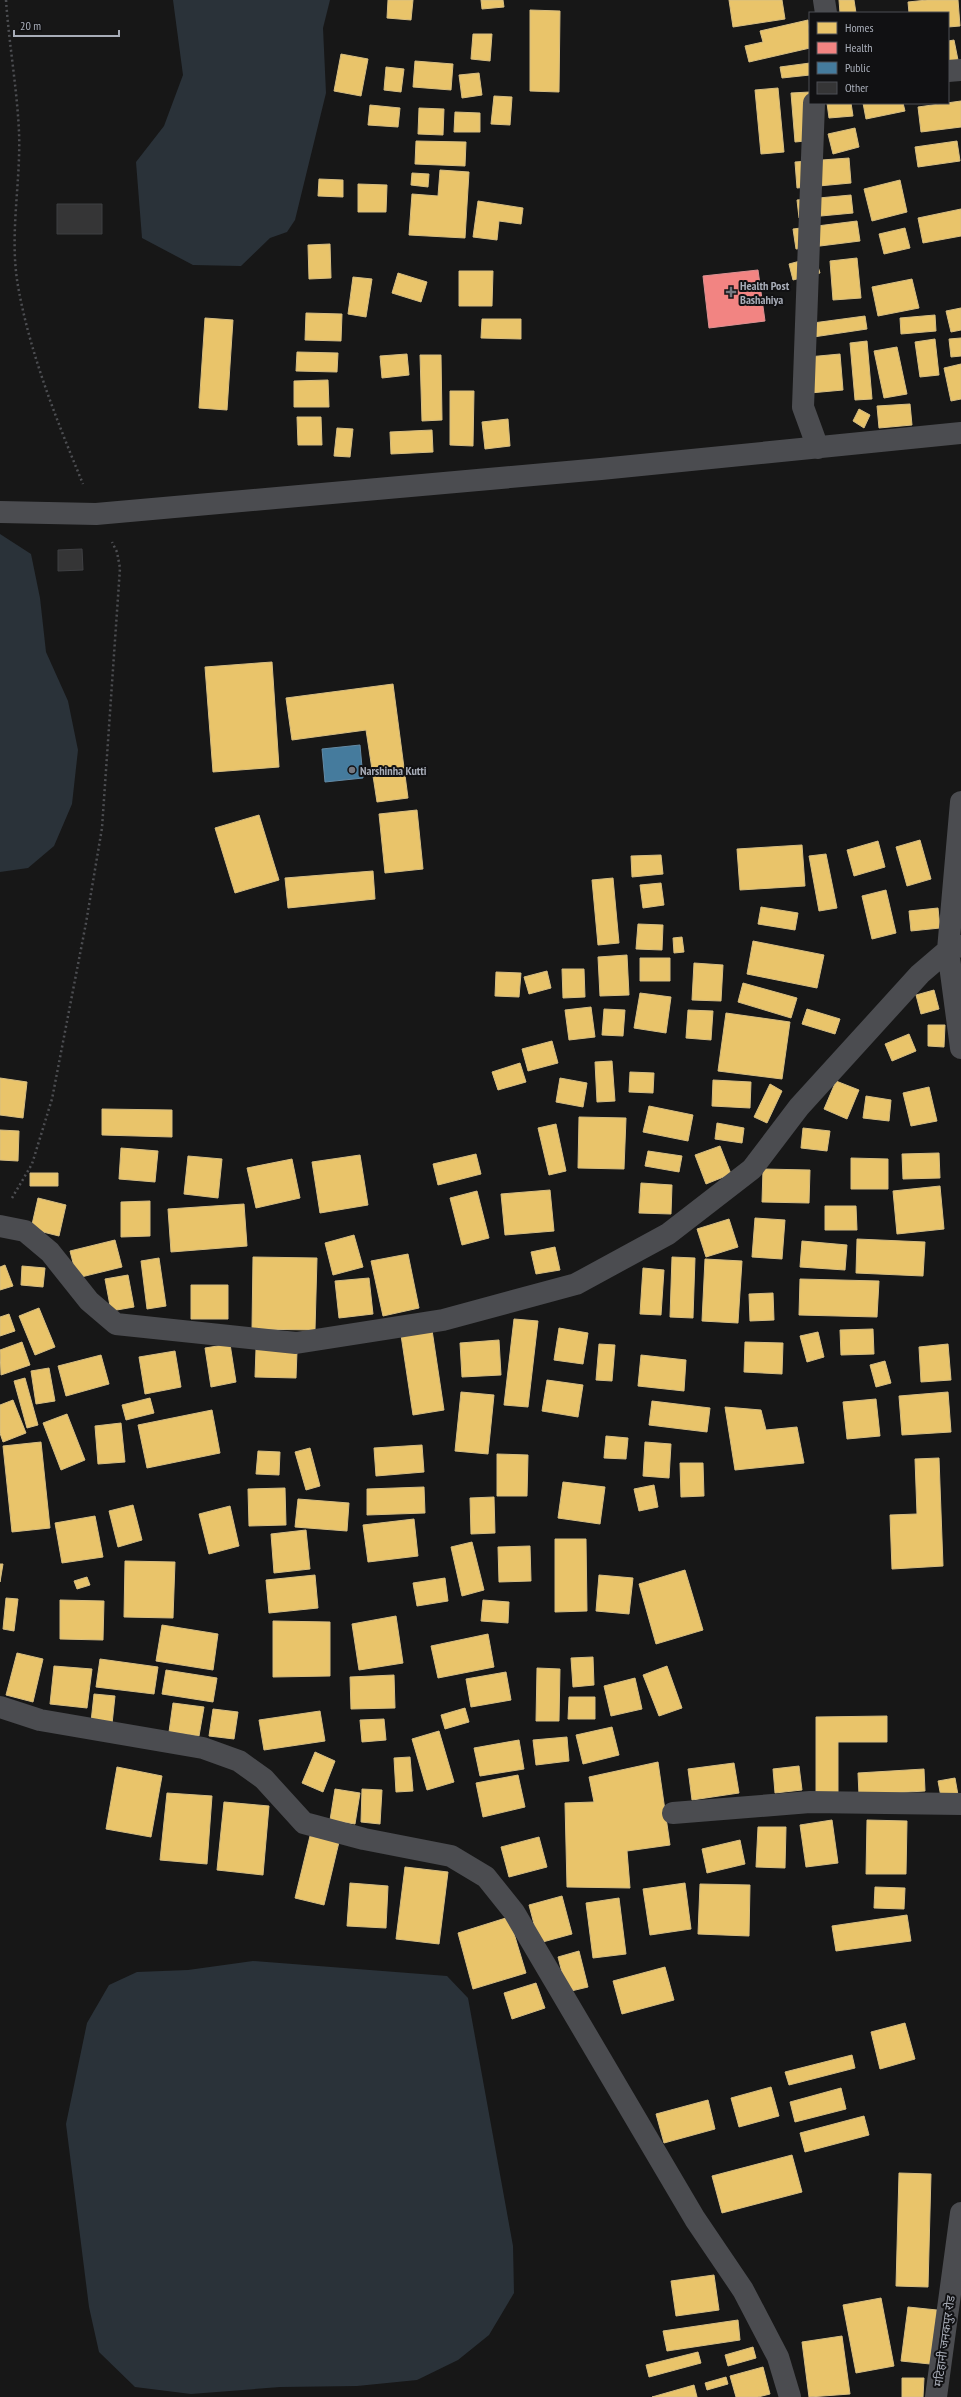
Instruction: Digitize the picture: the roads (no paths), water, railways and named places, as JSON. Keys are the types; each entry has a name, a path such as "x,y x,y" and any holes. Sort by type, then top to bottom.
{"street":[{"path":"818,0 818,12"},
{"path":"824,0 826,12"},
{"path":"949,71 961,70"},
{"path":"814,104 803,407 818,448"},
{"path":"0,512 96,514 601,470 961,433"},
{"path":"961,802 955,948 961,1048"},
{"path":"0,1226 24,1231 50,1252 90,1301 116,1324 296,1343 442,1320 576,1284 668,1234 752,1169 809,1096 920,974 955,948"},
{"path":"0,1707 40,1720 203,1748 239,1760 264,1779 304,1823 364,1840 451,1856 486,1877 514,1912 695,2219 743,2290 778,2357 790,2397"},
{"path":"673,1814 810,1802 961,1804"},
{"name":"मटिहानी जनकपुर रोड","path":"936,2397 961,2213"}],"place":[{"name":"Health Post Bashahiya","path":"731,292"},
{"name":"Narshinha Kutti","path":"352,770"}]}
